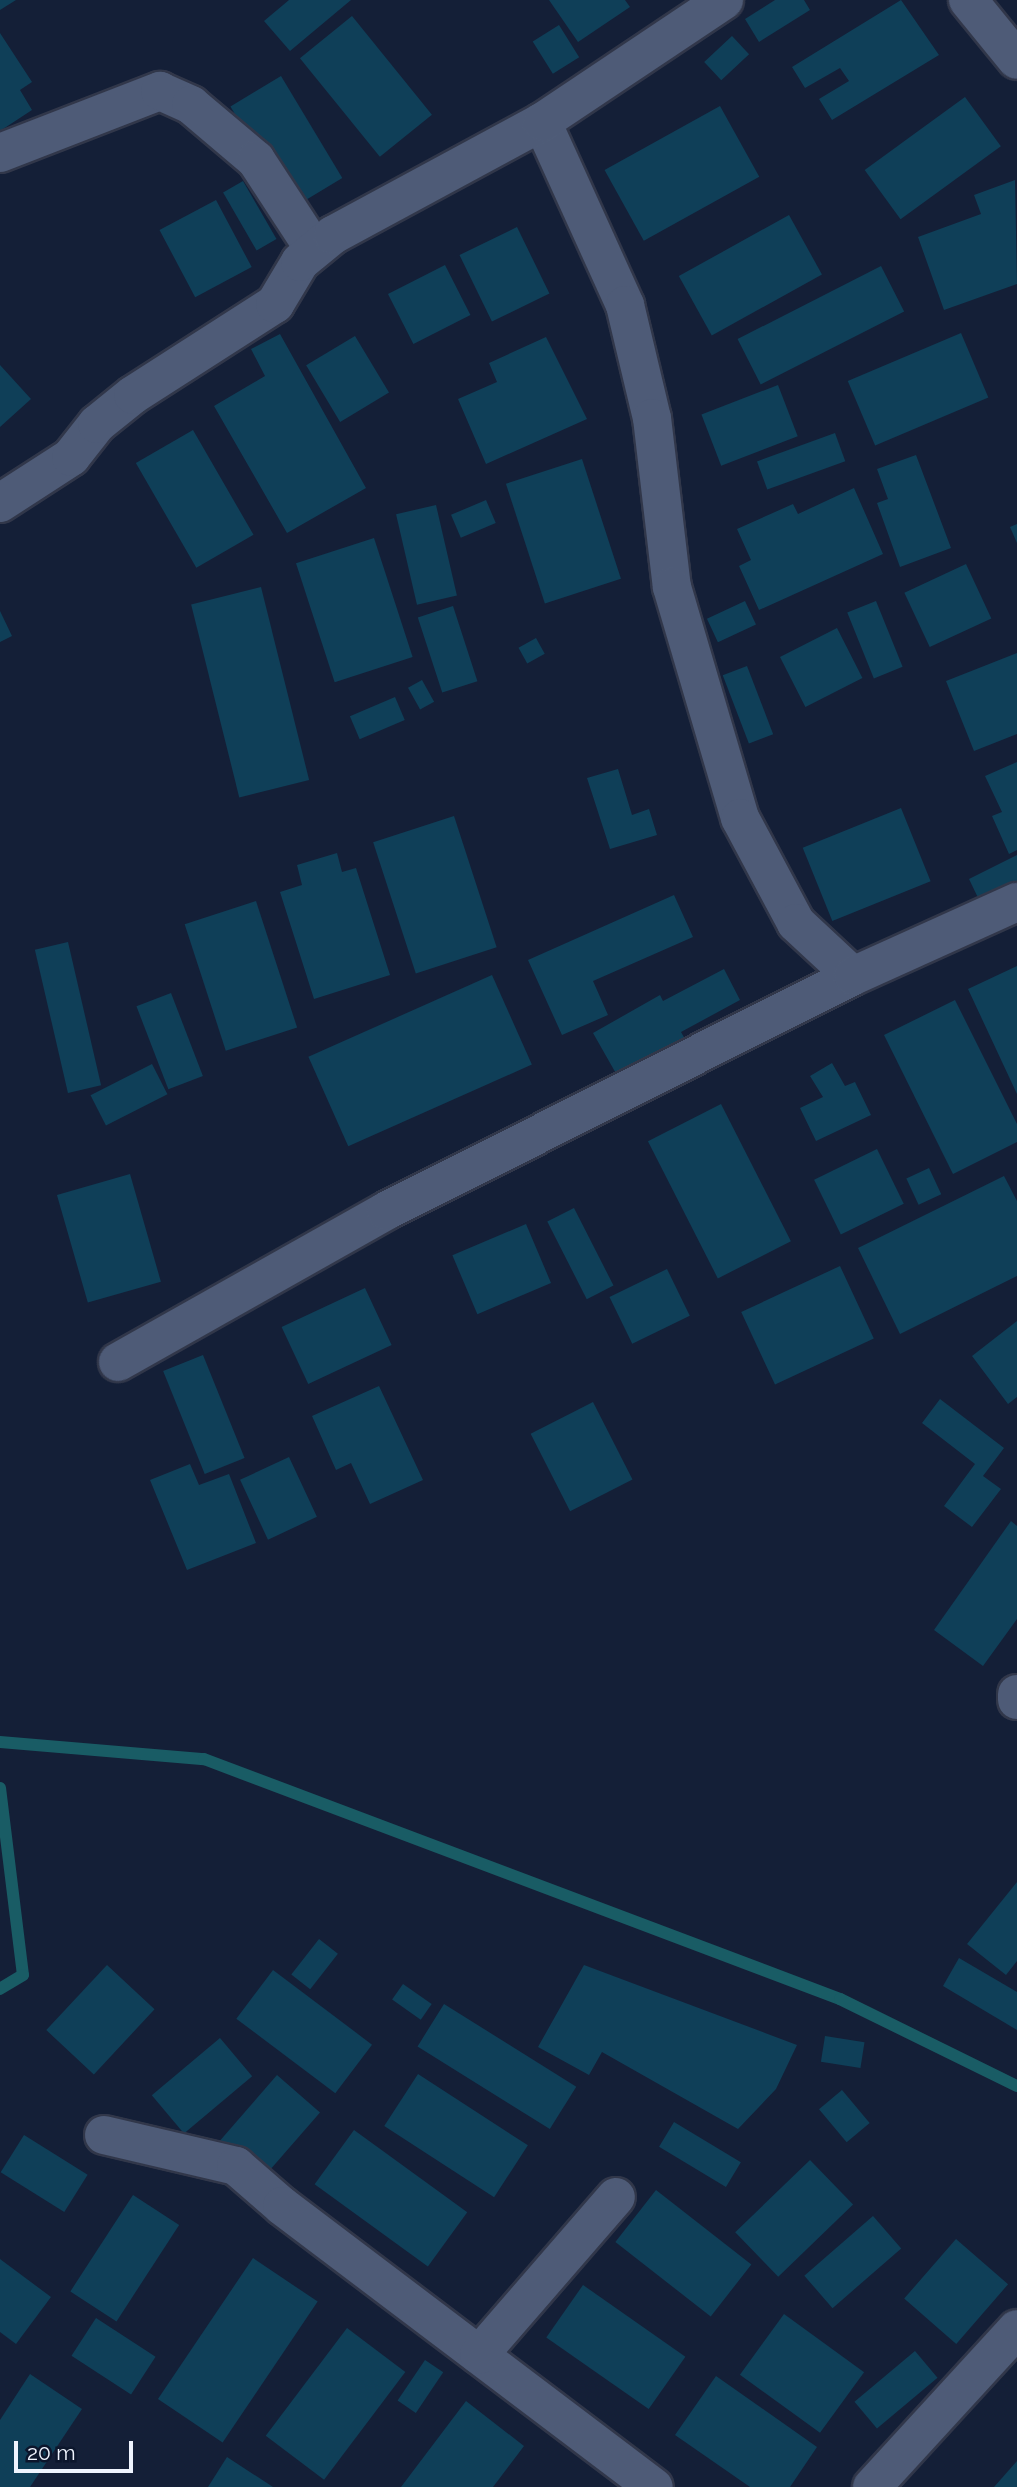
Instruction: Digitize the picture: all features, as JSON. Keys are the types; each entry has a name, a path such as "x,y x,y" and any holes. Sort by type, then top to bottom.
{"street":[{"path":"0,503 71,457 97,424 133,395 275,304 300,262 333,235 542,122 724,0"},
{"path":"968,0 1017,60"},
{"path":"0,153 160,91 191,105 256,160 314,249"},
{"path":"542,122 625,305 652,418 672,587 740,818 796,923 853,976"},
{"path":"118,1362 387,1212 853,976 1017,902"},
{"path":"1017,1694 1017,1700"},
{"path":"104,2135 236,2166 654,2487"},
{"path":"479,2355 616,2197"},
{"path":"872,2487 1017,2329"}],"building":[{"path":"0,0 16,0 0,10"},
{"path":"289,0 351,0 290,51 264,21"},
{"path":"549,0 625,0 630,7 578,42"},
{"path":"775,0 804,0 810,10 759,42 745,19"},
{"path":"901,0 939,55 832,120 819,99 849,81 840,68 805,88 792,67"},
{"path":"352,16 432,115 380,157 300,58"},
{"path":"559,25 579,57 553,74 533,41"},
{"path":"0,33 32,82 20,90 32,110 0,131"},
{"path":"732,36 749,54 721,80 704,62"},
{"path":"281,76 342,178 292,208 230,106"},
{"path":"965,97 1001,146 901,219 865,170"},
{"path":"720,106 759,177 644,241 605,170"},
{"path":"1015,180 1017,284 944,310 918,237 981,214 974,195"},
{"path":"243,181 276,239 257,251 223,192"},
{"path":"216,200 252,267 195,297 159,230"},
{"path":"789,215 822,274 712,336 679,276"},
{"path":"517,227 549,294 492,322 459,255"},
{"path":"445,265 470,315 413,344 388,294"},
{"path":"881,266 904,311 761,385 738,339"},
{"path":"961,333 988,397 875,445 848,381"},
{"path":"280,334 366,488 287,533 214,406 265,376 251,349"},
{"path":"355,336 389,393 340,422 306,365"},
{"path":"546,337 587,419 486,464 458,399 497,382 489,363"},
{"path":"0,365 31,399 0,427"},
{"path":"778,385 798,436 721,466 701,414"},
{"path":"193,430 253,535 196,568 136,463"},
{"path":"835,433 845,461 767,490 757,461"},
{"path":"916,455 951,548 900,567 877,503 888,499 877,469"},
{"path":"582,459 621,579 545,604 506,484"},
{"path":"854,488 883,554 759,610 739,566 751,560 737,529 793,504 798,514"},
{"path":"486,500 496,523 461,538 451,515"},
{"path":"436,505 457,596 417,605 396,514"},
{"path":"1017,524 1017,543 1010,527"},
{"path":"374,538 413,657 335,682 296,563"},
{"path":"966,564 991,618 930,647 904,593"},
{"path":"261,587 309,780 239,798 191,604"},
{"path":"745,601 756,625 718,642 707,619"},
{"path":"876,601 903,667 874,678 847,613"},
{"path":"453,606 477,681 442,693 418,617"},
{"path":"0,611 12,636 0,642"},
{"path":"837,628 862,678 805,707 780,657"},
{"path":"536,638 545,654 527,663 519,648"},
{"path":"1017,653 1017,734 974,751 946,681"},
{"path":"747,666 773,734 749,743 723,675"},
{"path":"422,680 434,702 420,710 408,688"},
{"path":"395,697 405,720 360,739 350,716"},
{"path":"1017,762 1017,850 1009,854 992,816 1002,812 985,776"},
{"path":"618,769 632,815 649,809 657,835 610,849 587,778"},
{"path":"901,808 931,881 832,921 803,848"},
{"path":"454,816 497,947 416,974 373,842"},
{"path":"337,853 342,872 356,868 390,975 314,999 280,892 302,885 297,865"},
{"path":"1017,855 1017,886 981,904 969,879"},
{"path":"674,895 693,937 593,981 608,1015 562,1035 528,960"},
{"path":"256,901 297,1027 226,1051 185,924"},
{"path":"68,942 101,1085 68,1093 35,950"},
{"path":"1017,966 1017,1094 968,989"},
{"path":"724,969 740,1000 681,1032 685,1039 618,1077 593,1033 660,995 663,1001"},
{"path":"492,975 532,1065 348,1146 308,1057"},
{"path":"171,993 203,1076 168,1089 136,1006"},
{"path":"955,1000 1017,1124 1017,1142 953,1174 884,1035"},
{"path":"832,1063 845,1086 855,1082 871,1115 816,1141 800,1108 823,1097 810,1076"},
{"path":"152,1064 167,1094 106,1126 91,1095"},
{"path":"721,1104 791,1241 718,1278 648,1141"},
{"path":"877,1149 904,1204 841,1235 814,1180"},
{"path":"929,1168 941,1194 919,1205 906,1179"},
{"path":"130,1174 161,1282 88,1303 57,1195"},
{"path":"1004,1176 1017,1201 1017,1276 900,1334 858,1248"},
{"path":"574,1208 613,1286 587,1299 547,1222"},
{"path":"526,1224 551,1283 477,1314 452,1255"},
{"path":"840,1266 874,1339 775,1385 741,1312"},
{"path":"667,1269 690,1316 632,1344 609,1297"},
{"path":"365,1288 392,1345 308,1384 282,1327"},
{"path":"1017,1321 1017,1397 1008,1404 972,1356"},
{"path":"203,1355 245,1458 205,1474 163,1371"},
{"path":"379,1386 423,1480 370,1504 351,1463 336,1470 312,1416"},
{"path":"940,1399 1004,1448 983,1476 1001,1489 972,1527 944,1506 975,1464 922,1423"},
{"path":"593,1402 632,1480 570,1511 531,1434"},
{"path":"289,1457 317,1517 268,1540 240,1480"},
{"path":"190,1464 199,1485 229,1474 256,1543 187,1570 150,1480"},
{"path":"1011,1521 1017,1526 1017,1619 983,1666 934,1630"},
{"path":"1017,1882 1017,1961 1006,1975 967,1944"},
{"path":"319,1939 338,1954 310,1989 291,1974"},
{"path":"959,1958 1017,1992 1017,2030 943,1986"},
{"path":"107,1965 155,2009 94,2074 46,2030"},
{"path":"584,1965 797,2045 776,2089 738,2129 602,2052 589,2075 538,2047"},
{"path":"273,1970 372,2045 335,2093 236,2019"},
{"path":"403,1984 432,2004 421,2020 392,2000"},
{"path":"444,2004 576,2087 550,2129 418,2046"},
{"path":"825,2036 865,2042 860,2068 821,2062"},
{"path":"220,2038 252,2076 184,2134 152,2095"},
{"path":"418,2074 528,2145 494,2197 384,2126"},
{"path":"277,2075 320,2112 258,2183 215,2146"},
{"path":"842,2090 870,2123 847,2142 819,2109"},
{"path":"674,2122 741,2162 726,2187 659,2147"},
{"path":"354,2130 467,2212 428,2266 315,2184"},
{"path":"24,2135 88,2175 64,2212 1,2172"},
{"path":"810,2160 853,2205 778,2277 735,2232"},
{"path":"656,2190 751,2264 711,2317 615,2242"},
{"path":"133,2195 179,2225 116,2321 70,2291"},
{"path":"873,2216 901,2248 833,2308 804,2276"},
{"path":"956,2239 1008,2284 956,2344 904,2299"},
{"path":"253,2258 318,2302 223,2443 158,2399"},
{"path":"0,2259 51,2297 16,2344 0,2332"},
{"path":"583,2285 685,2357 649,2409 546,2337"},
{"path":"784,2314 864,2372 820,2433 740,2375"},
{"path":"96,2318 156,2357 131,2394 71,2356"},
{"path":"347,2328 405,2372 324,2480 266,2436"},
{"path":"915,2351 937,2378 877,2429 854,2402"},
{"path":"425,2360 443,2372 416,2413 398,2401"},
{"path":"30,2374 82,2409 30,2487 0,2487 0,2420"},
{"path":"716,2376 817,2447 790,2487 750,2487 675,2435"},
{"path":"466,2401 524,2446 493,2487 401,2487"},
{"path":"227,2457 273,2487 208,2487"},
{"path":"1017,2461 1017,2487 994,2487"}],"waterway":[{"path":"0,1742 204,1759 840,1999 1017,2086"},
{"path":"0,1788 23,1975 0,1989"}]}
